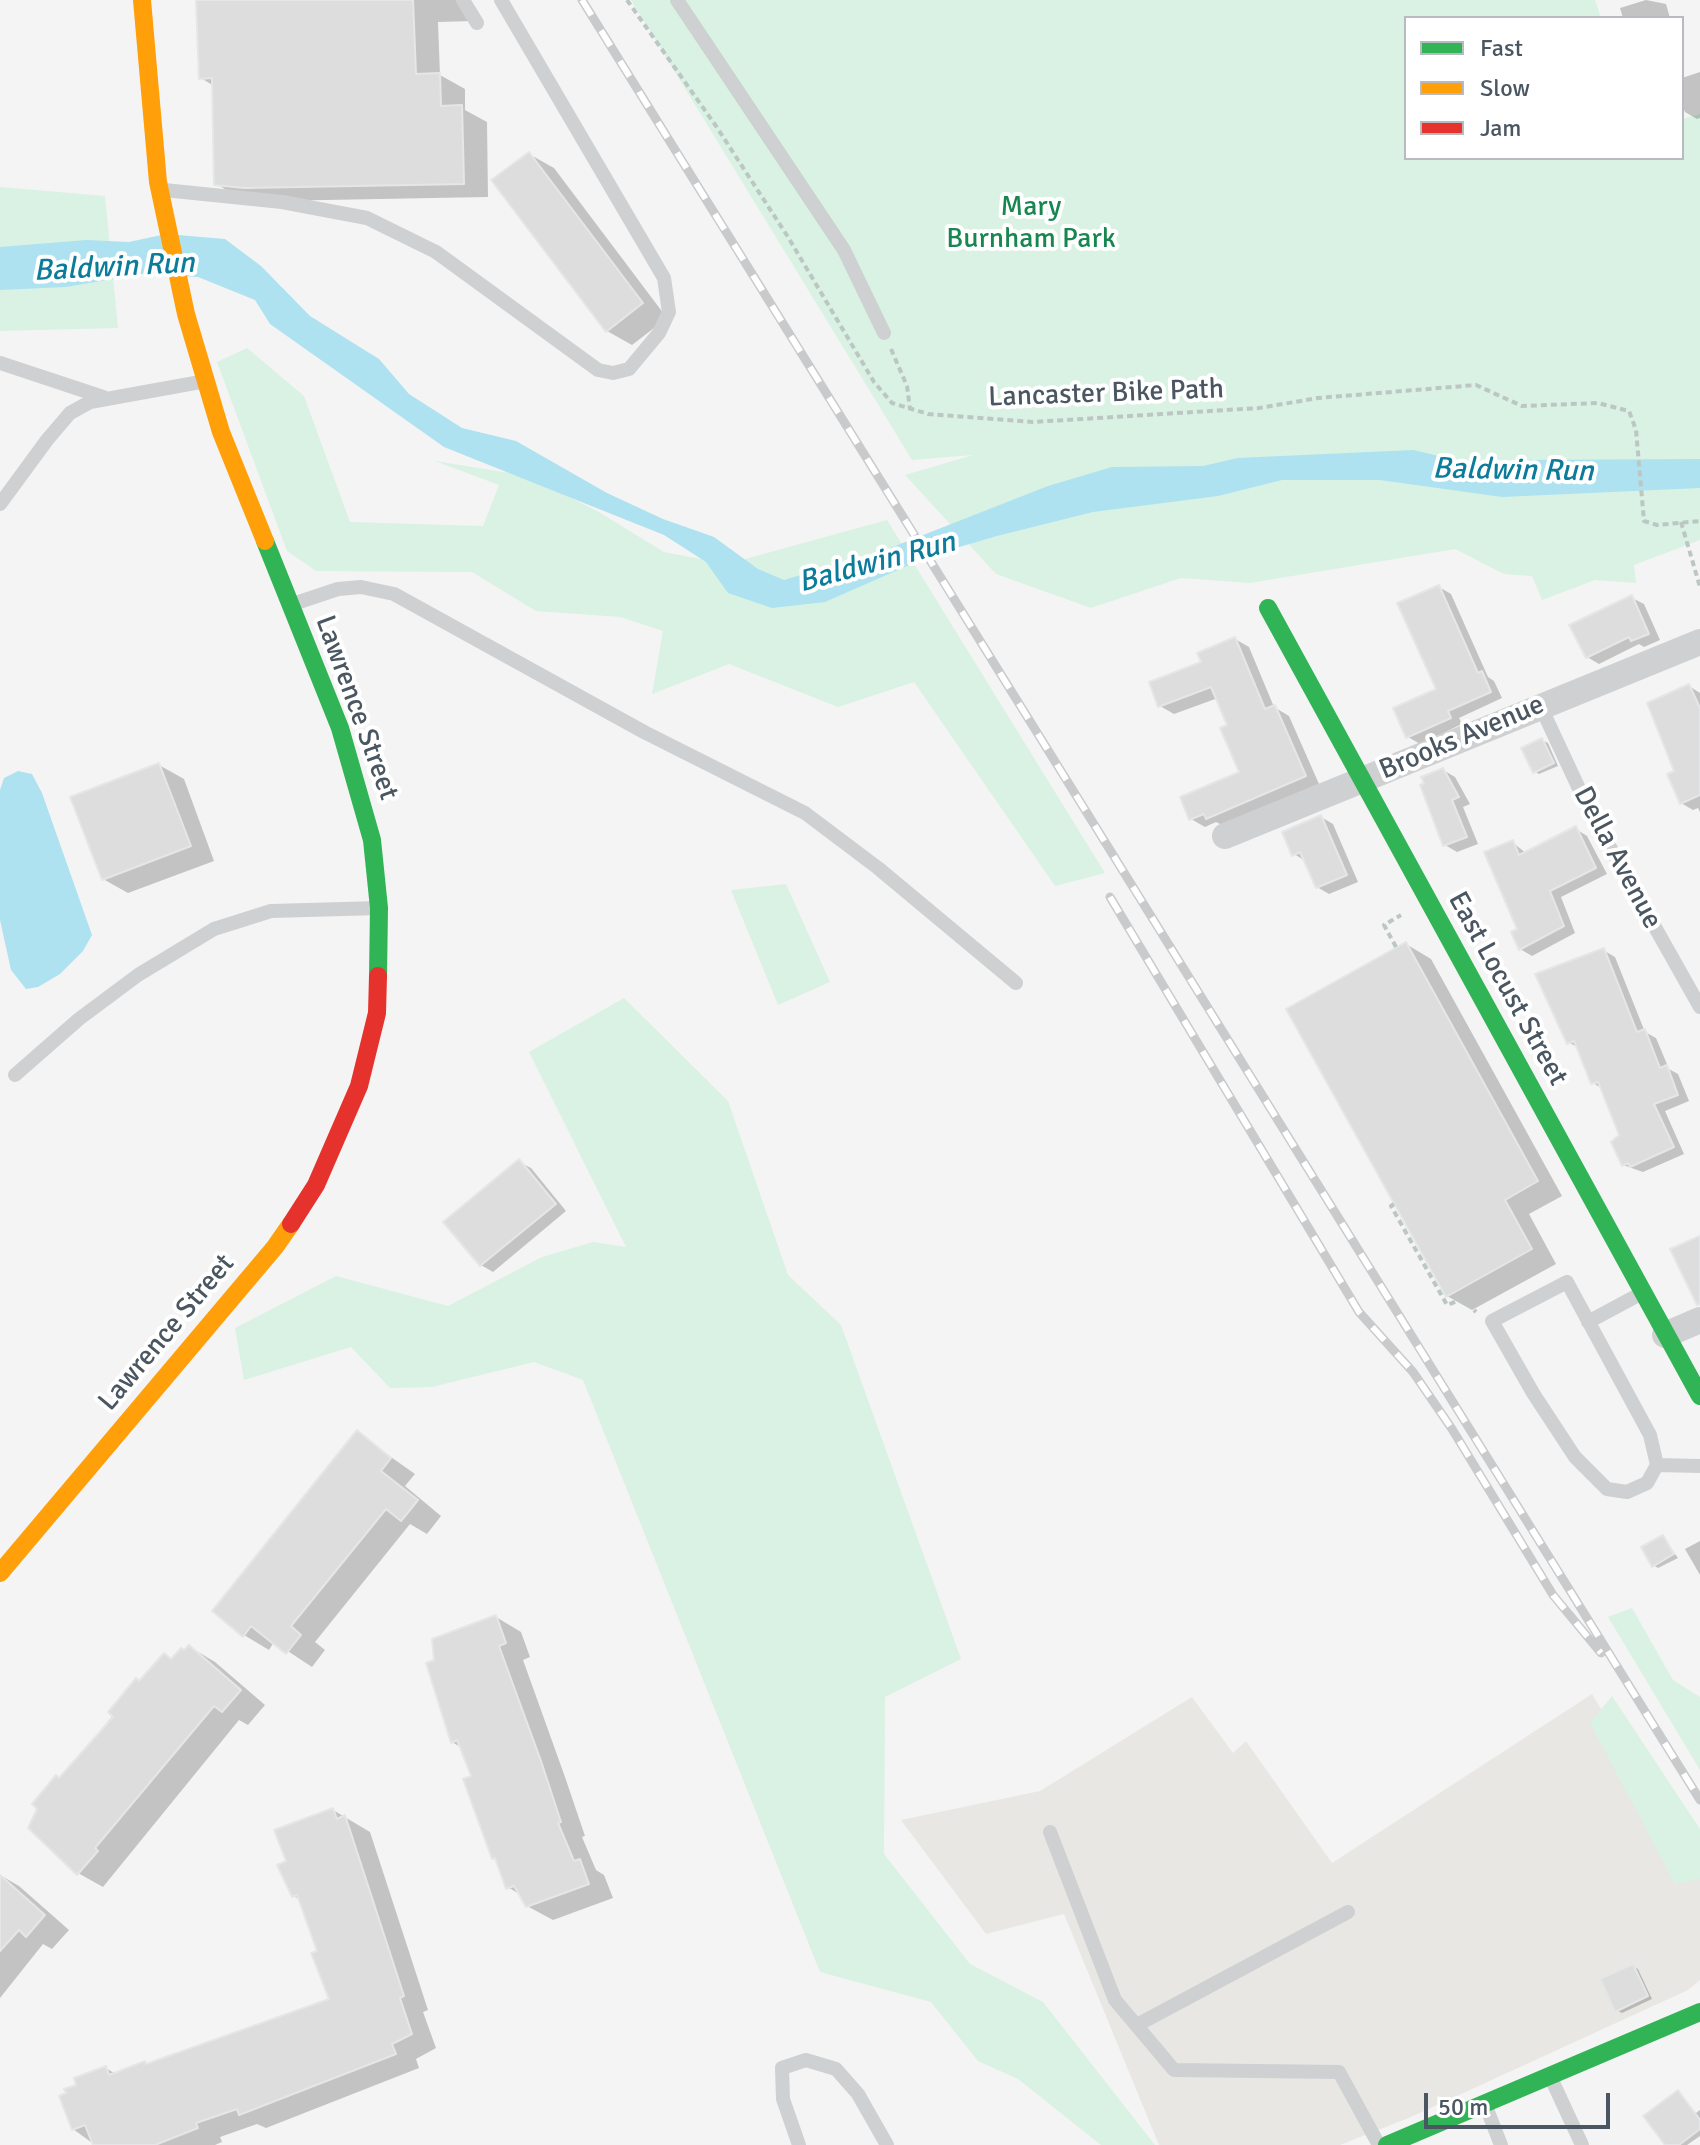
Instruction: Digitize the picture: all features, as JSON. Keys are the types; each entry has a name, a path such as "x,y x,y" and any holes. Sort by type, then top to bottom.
{"street":[{"name":"Lawrence Street","path":"0,1573 275,1247 316,1185 345,1121 369,1051 377,1013 379,908 372,840 361,793 329,701 221,432 186,314 159,189 142,0"},
{"name":"East Locust Street","path":"1268,608 1360,781 1700,1396"},
{"name":"Brooks Avenue","path":"1225,836 1700,642"},
{"path":"1665,1335 1700,1320"},
{"path":"1387,2145 1700,2012"}],"lane":[{"path":"463,0 477,23"},
{"path":"159,189 282,202 367,218 436,252 598,370 613,373 629,369 659,333 669,312 664,278 501,0"},
{"path":"677,0 844,250 884,333"},
{"path":"0,363 103,398"},
{"path":"0,504 70,413 103,398 206,381"},
{"path":"289,605 338,589 361,587 394,594 644,732 805,813 878,868 1016,983"},
{"name":"Della Avenue","path":"1540,705 1589,810 1700,1007"},
{"path":"15,1075 79,1019 138,975 214,929 271,911 379,908"},
{"path":"1567,1282 1588,1322 1650,1435 1657,1465 1647,1483 1627,1492 1607,1489 1575,1457 1533,1393 1492,1321 1567,1282"},
{"path":"1588,1322 1643,1293"},
{"path":"1657,1465 1700,1466"},
{"path":"1050,1832 1115,2000 1174,2070 1339,2072 1379,2145"},
{"path":"1137,2025 1348,1912"},
{"path":"799,2145 783,2099 782,2068 806,2060 836,2069 858,2094 887,2145"},
{"path":"1550,2076 1582,2145"},
{"path":"1484,2104 1501,2145"}],"path":[{"name":"Lancaster Bike Path","path":"627,0 780,224 882,395 910,410 1001,420 1101,420 1259,408 1318,398 1476,385 1522,406 1598,403 1629,411 1636,430 1644,521 1650,525 1700,521"},
{"path":"884,333 907,386 910,410"},
{"path":"1681,522 1700,587"},
{"path":"1396,947 1384,925 1406,913"},
{"path":"1394,1204 1391,1206 1447,1305 1463,1299 1473,1311 1492,1321"}],"shaded area":[{"path":"1592,1694 1700,1873 1700,1980 1688,1990 1411,2117 1340,2145 1159,2145 1064,1914 986,1934 901,1820 1040,1791 1192,1697 1233,1753 1246,1741 1332,1863"}],"green space":[{"name":"Mary Burnham Park","path":"631,0 1595,0 1600,16 1404,16 1404,160 1684,160 1684,118 1700,114 1700,540 1634,565 1636,583 1595,580 1542,600 1532,576 1504,574 1455,549 1250,583 1181,578 1091,608 996,574 905,475 973,455 912,460"},
{"path":"0,187 105,196 118,328 0,331"},
{"path":"247,348 304,396 350,522 483,526 499,485 435,461 528,476 597,511 664,552 727,564 887,520 1105,873 1055,886 914,682 838,707 729,664 652,694 663,631 620,617 536,611 472,572 316,571 287,551 217,362"},
{"path":"786,884 830,982 778,1005 731,890"},
{"path":"624,998 728,1101 788,1275 841,1325 961,1659 885,1697 884,1854 970,1964 1043,2002 1155,2145 1101,2145 1018,2079 978,2061 931,2002 820,1972 583,1380 534,1362 432,1387 390,1388 351,1347 244,1380 235,1328 336,1276 448,1306 542,1257 593,1242 626,1247 529,1052"},
{"path":"1632,1608 1673,1680 1700,1697 1700,1770 1608,1617"},
{"path":"1612,1696 1700,1829 1700,1879 1675,1884 1590,1723"}],"water":[{"name":"Baldwin Run","path":"166,234 225,239 261,266 310,316 379,359 409,394 462,428 516,441 607,493 663,519 714,537 758,569 784,580 885,550 1048,486 1112,467 1203,466 1238,458 1413,450 1474,464 1520,460 1700,459 1700,488 1502,497 1380,480 1282,480 1218,496 1093,512 997,536 932,555 825,602 772,608 728,593 706,562 664,535 444,447 270,324 255,300 198,277 142,274 66,287 0,290 0,247 86,240 129,242"},
{"path":"18,771 32,774 42,793 92,935 83,951 60,974 38,987 26,989 11,970 0,920 0,790 4,778"}],"building":[{"path":"196,0 413,0 416,74 440,73 441,106 462,105 464,184 244,188 214,185 212,78 199,79"},
{"path":"529,152 643,303 606,332 491,180"},
{"path":"1439,585 1478,673 1482,671 1491,692 1448,711 1451,718 1406,738 1393,708 1436,689 1397,603"},
{"path":"1632,595 1649,634 1631,641 1629,637 1586,658 1569,625"},
{"path":"1235,637 1265,709 1275,705 1306,776 1206,819 1204,814 1189,820 1180,797 1239,772 1220,728 1227,725 1211,687 1158,707 1149,682 1201,662 1197,653"},
{"path":"1689,684 1700,708 1700,795 1680,804 1667,774 1674,771 1647,703"},
{"path":"1542,738 1554,763 1533,773 1521,748"},
{"path":"159,763 191,846 102,880 70,797"},
{"path":"1443,768 1459,797 1452,800 1467,837 1443,846 1420,785 1424,783 1421,777"},
{"path":"1321,815 1347,875 1316,888 1300,852 1292,856 1282,832"},
{"path":"1576,826 1596,868 1550,891 1564,926 1519,950 1511,932 1517,929 1484,852 1513,840 1519,855"},
{"path":"1406,942 1538,1181 1505,1200 1532,1249 1446,1297 1286,1009"},
{"path":"1604,948 1637,1032 1645,1029 1660,1068 1667,1065 1678,1095 1654,1104 1674,1147 1630,1167 1628,1163 1622,1166 1611,1142 1619,1135 1598,1082 1591,1084 1574,1041 1567,1044 1535,974"},
{"path":"519,1159 556,1204 480,1266 443,1222"},
{"path":"1700,1236 1700,1304 1697,1305 1670,1249"},
{"path":"357,1430 391,1458 381,1471 418,1500 401,1521 386,1509 291,1626 301,1635 286,1654 251,1626 243,1637 212,1611"},
{"path":"1663,1535 1674,1554 1652,1567 1641,1547"},
{"path":"496,1615 506,1643 499,1646 541,1761 561,1822 558,1823 574,1861 580,1859 589,1884 526,1907 514,1886 506,1889 495,1858 492,1859 463,1779 471,1776 457,1740 451,1743 426,1663 434,1660 432,1639"},
{"path":"189,1645 241,1690 222,1712 214,1706 95,1848 98,1851 77,1875 28,1828 37,1809 32,1804 113,1717 108,1712 136,1678 139,1681 164,1653 171,1659 181,1648 184,1650"},
{"path":"333,1808 337,1819 345,1815 404,1996 400,1998 412,2034 392,2044 396,2054 239,2115 237,2109 196,2123 198,2128 155,2145 93,2145 85,2125 72,2130 59,2096 66,2093 64,2089 76,2085 74,2078 106,2066 109,2075 145,2061 146,2064 329,1999 311,1953 317,1951 297,1895 292,1897 277,1865 286,1861 274,1830"},
{"path":"0,1875 45,1915 26,1937 19,1930 0,1951"},
{"path":"1633,1964 1648,1996 1615,2012 1600,1979"},
{"path":"1678,2090 1700,2120 1700,2129 1679,2145 1665,2145 1643,2116"}],"railway":[{"path":"582,0 1700,1800"},
{"path":"1110,897 1359,1312 1413,1372 1452,1429 1553,1595 1601,1653"}],"traffic: fast":[{"path":"265,541 340,728 372,840 379,908 378,976"},
{"path":"1268,608 1700,1396"},
{"path":"1387,2145 1700,2012"}],"traffic: slow":[{"path":"142,0 158,182 186,314 221,432 265,541"},
{"path":"0,1573 275,1247 291,1224"}],"traffic: jam":[{"path":"291,1224 316,1185 359,1086 377,1013 378,976"}]}
